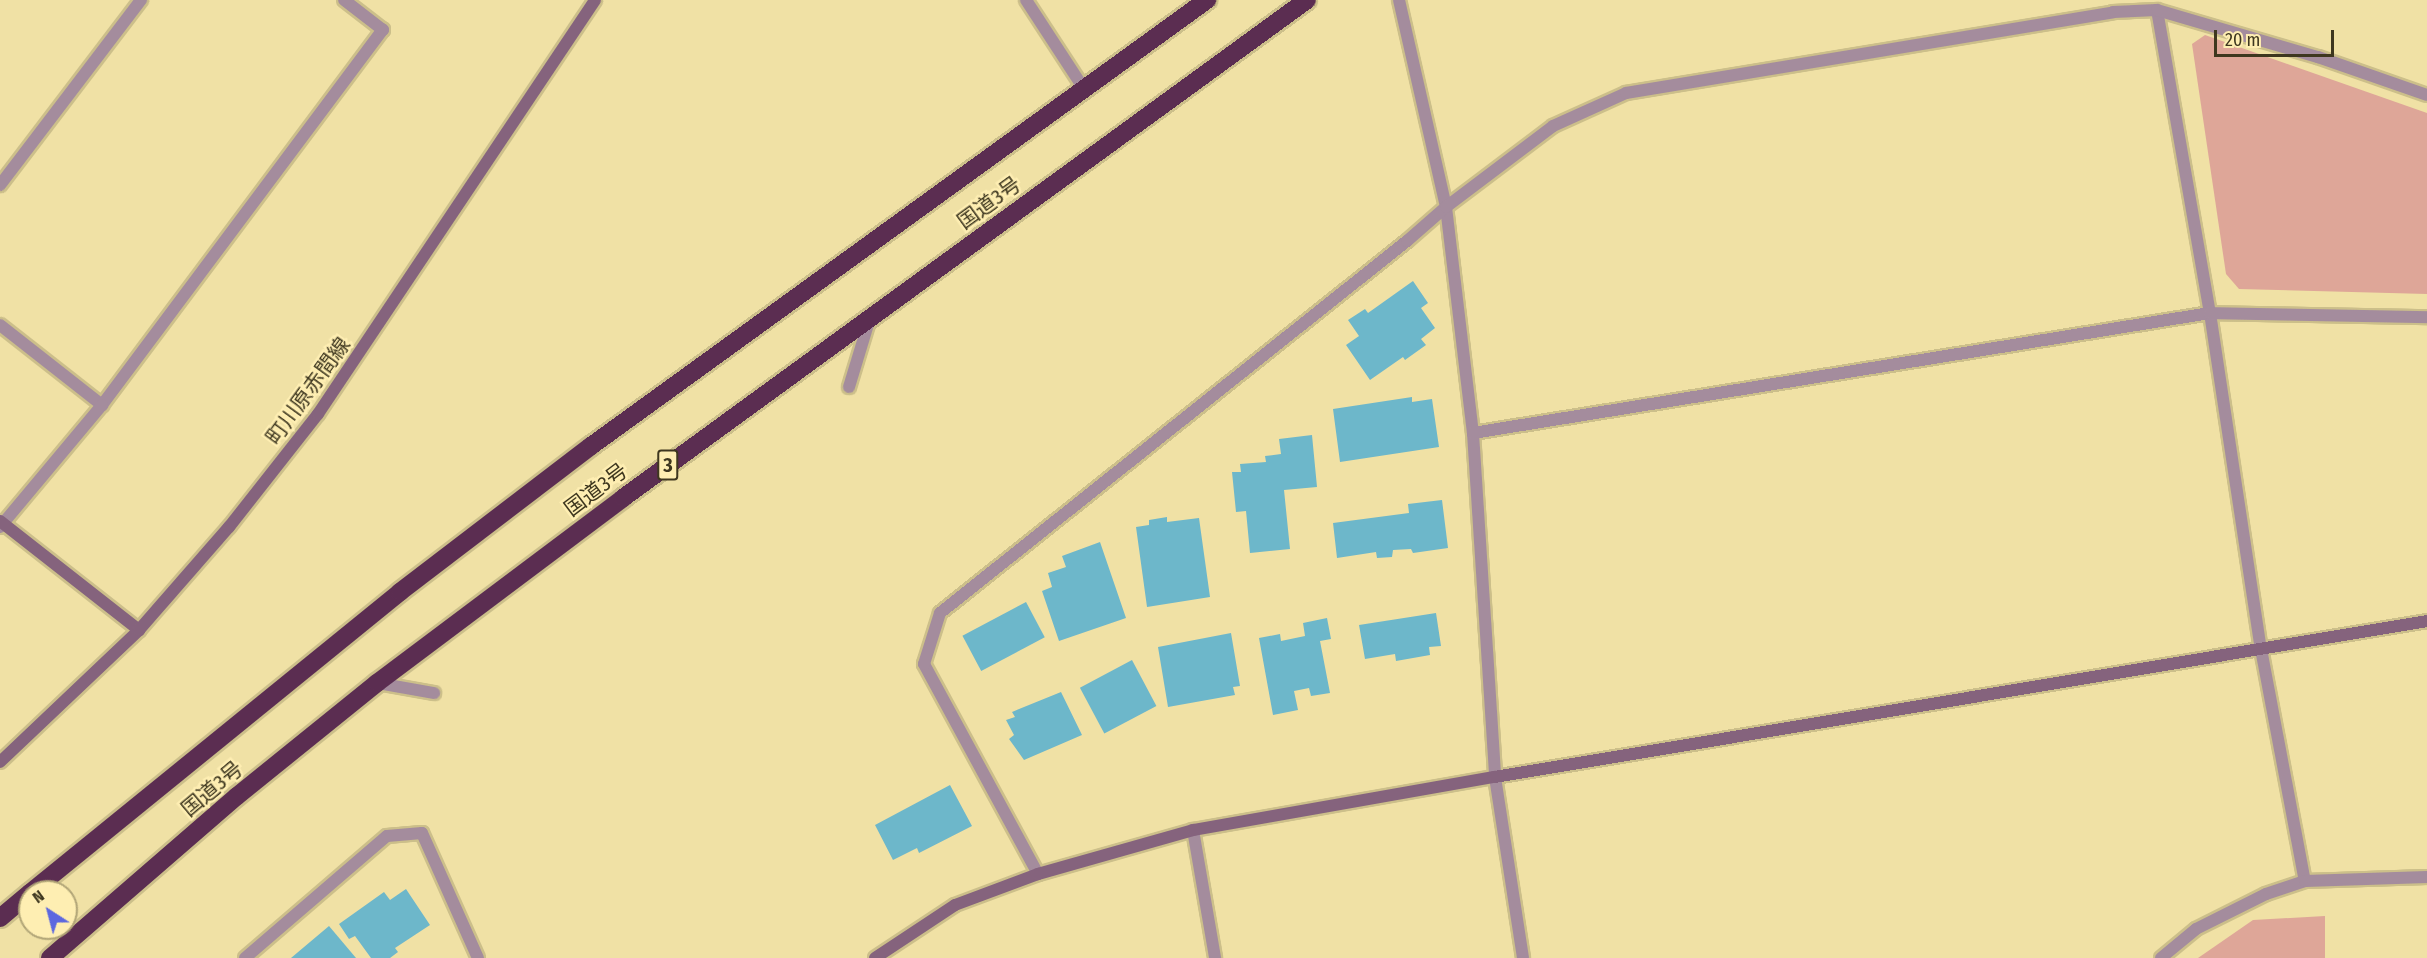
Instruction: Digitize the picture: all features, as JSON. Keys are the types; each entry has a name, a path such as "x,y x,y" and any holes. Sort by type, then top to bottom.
{"highway":[{"name":"国道3号","path":"46,880 400,592 591,446 1207,0"},
{"name":"国道3号","path":"50,958 237,796 376,683 633,490 1307,0"},
{"name":"国道3号","path":"0,918 18,903"}],"street":[{"path":"0,185 141,0"},
{"path":"139,630 1,524 102,405 383,30 344,0"},
{"name":"町川原赤間線","path":"0,762 139,630 229,526 318,414 595,0"},
{"path":"1026,0 1084,89"},
{"path":"1399,0 1446,207 1473,433 1495,777 1523,958"},
{"path":"2157,10 2210,313 2261,650 2305,881"},
{"path":"1038,874 924,663 940,613 1446,207 1553,126 1626,93 2113,12 2157,10 2318,57 2427,95"},
{"path":"1473,433 2210,313 2427,316"},
{"path":"849,387 870,317"},
{"path":"0,325 102,405"},
{"path":"875,958 955,905 1038,874 1193,830 1495,777 2427,621"},
{"path":"376,683 434,693"},
{"path":"1193,830 1215,958"},
{"path":"245,958 387,836 422,833 478,958"},
{"path":"2161,958 2196,928 2266,894 2305,881 2427,877"}],"shaded area":[{"path":"2205,35 2427,113 2427,294 2239,289 2226,274 2192,44"},
{"path":"2325,916 2325,958 2198,958 2253,920"}],"building":[{"path":"1413,281 1428,303 1421,308 1435,328 1421,339 1426,345 1405,360 1403,357 1370,380 1346,345 1359,336 1348,320 1365,309 1368,313"},
{"path":"1412,397 1412,402 1432,399 1439,447 1340,462 1333,409"},
{"path":"1312,435 1317,487 1284,490 1290,549 1250,553 1246,511 1236,512 1232,472 1241,472 1240,464 1266,462 1265,456 1281,454 1279,439"},
{"path":"1442,500 1448,548 1413,553 1411,549 1393,550 1392,557 1377,558 1376,552 1337,558 1333,523 1409,513 1408,504"},
{"path":"1167,517 1167,522 1199,518 1210,597 1147,607 1136,527 1149,525 1149,520"},
{"path":"1100,542 1126,618 1059,641 1042,591 1052,587 1048,573 1066,567 1062,556"},
{"path":"1026,602 1045,637 981,671 962,636"},
{"path":"1436,613 1441,646 1429,647 1430,655 1396,661 1395,654 1365,659 1359,625"},
{"path":"1327,618 1331,639 1320,641 1330,693 1311,696 1309,688 1294,691 1298,710 1273,715 1259,638 1280,634 1281,641 1305,636 1303,623"},
{"path":"1231,633 1240,686 1233,687 1235,695 1168,707 1158,647"},
{"path":"1132,660 1156,706 1104,734 1080,688"},
{"path":"1061,692 1082,735 1024,760 1009,739 1014,735 1006,720 1015,717 1012,712"},
{"path":"950,785 972,826 919,853 917,848 893,860 875,825"},
{"path":"406,889 430,925 395,948 398,952 390,958 371,958 355,936 349,939 339,924 384,892 390,900"},
{"path":"329,926 356,958 291,958"}]}
